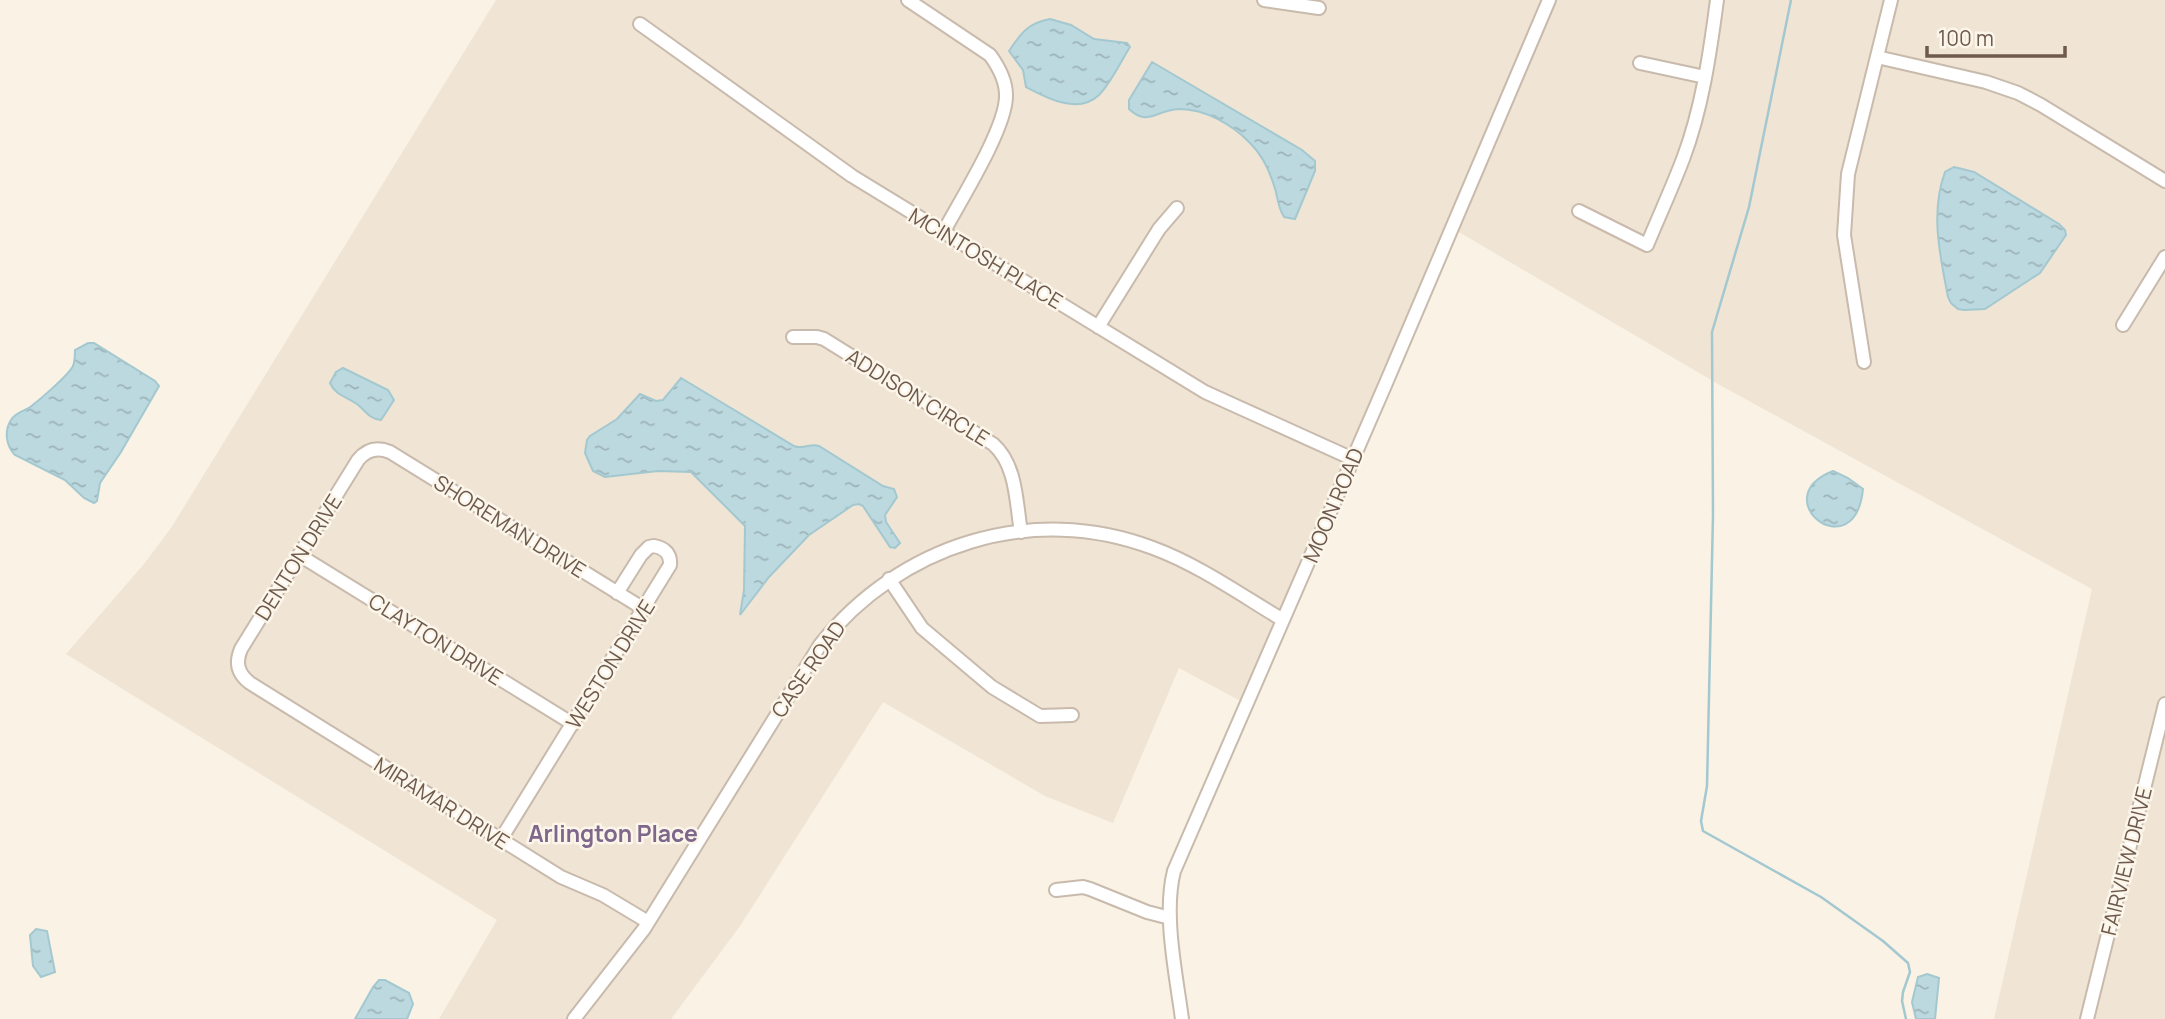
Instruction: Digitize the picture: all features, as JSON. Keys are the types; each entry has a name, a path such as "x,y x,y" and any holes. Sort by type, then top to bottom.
{"street":[{"path":"908,0 990,55 1006,91 998,131 944,231"},
{"path":"1264,0 1319,8"},
{"name":"MOON ROAD","path":"1182,1019 1170,918 1174,871 1549,0"},
{"path":"1578,211 1647,245 1683,159 1699,106 1717,0"},
{"path":"1864,362 1844,235 1848,174 1891,0"},
{"name":"MCINTOSH PLACE","path":"640,24 852,176 1212,397 1353,458"},
{"path":"1877,57 1986,82 2018,93 2165,181"},
{"path":"1640,63 1705,77"},
{"path":"1098,327 1159,229 1177,208"},
{"path":"2123,325 2165,257"},
{"name":"ADDISON CIRCLE","path":"793,337 824,339 993,444 1011,472 1021,532"},
{"name":"DENTON DRIVE","path":"241,675 239,653 358,460 375,449"},
{"name":"SHOREMAN DRIVE","path":"375,449 390,452 644,609"},
{"name":"CASE ROAD","path":"574,1019 649,922 814,653 841,620 889,579 942,550 986,538 1062,529 1127,539 1153,547 1192,565 1283,620"},
{"name":"WESTON DRIVE","path":"502,839 670,565 670,557 664,549 654,546 644,551 617,593"},
{"name":"CLAYTON DRIVE","path":"299,555 573,724"},
{"path":"889,579 922,628 992,687 1040,716 1072,715"},
{"name":"MIRAMAR DRIVE","path":"241,675 561,877 603,895 649,922"},
{"name":"FAIRVIEW DRIVE","path":"2087,1019 2165,704"},
{"path":"1056,890 1083,887 1170,918"}],"shaded area":[{"path":"496,0 2165,0 2165,1019 1994,1019 2092,589 1718,384 1452,228 1246,704 1179,668 1113,823 1045,796 883,702 740,926 671,1019 439,1019 497,920 66,654 144,564 171,528"}],"water":[{"path":"1050,19 1071,25 1094,39 1127,43 1130,47 1108,84 1091,101 1082,104 1063,103 1026,87 1023,70 1009,51 1026,30 1036,23"},
{"path":"1152,62 1302,150 1315,161 1315,171 1295,219 1282,214 1272,179 1260,154 1244,137 1227,125 1209,115 1189,110 1171,110 1141,117 1129,109 1129,100"},
{"path":"1954,167 1974,172 2065,230 2066,235 2040,273 1985,309 1958,309 1948,297 1937,218 1940,187 1945,172"},
{"path":"94,343 159,386 100,483 97,501 94,503 84,498 65,480 15,455 8,443 7,434 13,418 59,382 73,366 75,350"},
{"path":"343,368 388,390 394,400 381,420 371,416 332,387 330,383 336,372"},
{"path":"681,378 794,446 819,446 883,486 894,489 897,497 885,515 886,522 900,543 895,548 890,547 863,506 853,505 809,535 769,577 740,615 744,590 745,526 691,472 658,471 605,477 593,471 585,453 590,436 617,419 640,394 656,401 663,400"},
{"path":"1833,471 1863,489 1857,513 1845,524 1832,526 1819,521 1810,510 1807,497 1814,483"},
{"path":"36,929 47,931 55,972 41,977 33,966 30,935"},
{"path":"1927,974 1939,978 1935,1019 1916,1019 1912,1002 1918,977"},
{"path":"379,980 385,980 409,993 413,1004 407,1019 355,1019"}],"waterway":[{"path":"1791,0 1749,207 1712,332 1713,515 1707,786 1701,821 1703,831 1821,897 1883,941 1908,963 1910,972 1902,1001 1906,1019"}],"district":[{"name":"Arlington Place","path":"613,833"}]}
